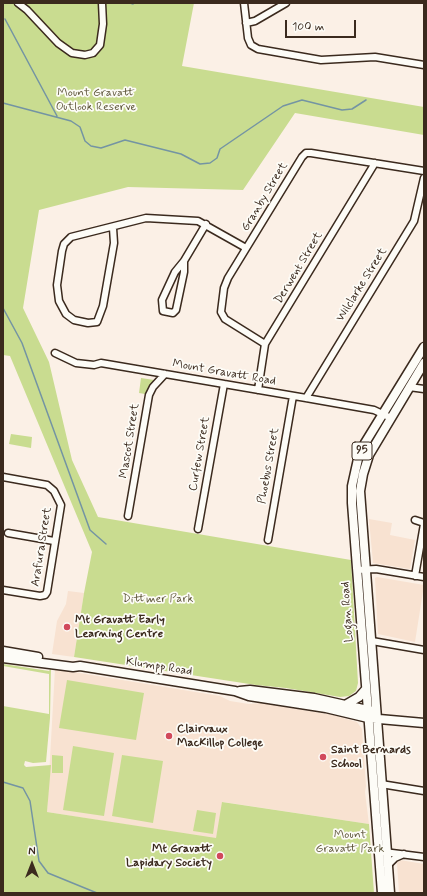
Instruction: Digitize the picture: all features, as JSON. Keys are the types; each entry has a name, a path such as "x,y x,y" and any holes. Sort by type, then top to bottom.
{"main road":[{"name":"Logan Road","path":"387,416 424,347"},
{"name":"Logan Road","path":"382,893 383,852 381,784 372,641 352,503 354,478 362,451 409,387 424,363"},
{"name":"Logan Road","path":"361,570 368,714 383,852 388,865 390,893"},
{"name":"Klumpp Road","path":"3,651 74,662 80,666"},
{"name":"Klumpp Road","path":"3,658 80,666 235,691 249,696 424,723"},
{"path":"347,704 359,697 366,689"},
{"name":"Klumpp Road","path":"235,691 250,690 281,693 347,704 368,714"}],"street":[{"path":"18,3 27,10 58,43 72,53 85,56 93,53 100,45 103,24 102,3"},
{"path":"244,3 246,23 251,45 258,49 321,60 375,57 424,65"},
{"path":"246,23 255,21 286,3"},
{"name":"Granby Street","path":"265,344 225,319 221,312 224,288 228,278 246,248 306,153 424,172"},
{"name":"Derwent Street","path":"258,390 265,344 375,163"},
{"name":"Wilclarke Street","path":"306,398 414,221 424,178"},
{"path":"112,228 114,243 103,306 97,322 88,323 74,320 66,314 59,301 57,285 64,244 71,237 112,228 146,218 198,221 206,224 246,248"},
{"path":"184,261 184,272 176,310 173,313 163,311 162,300 175,272 184,261 206,224"},
{"name":"Mount Gravatt Road","path":"54,353 76,363 94,365 101,363 374,410 387,416"},
{"name":"Mascot Street","path":"128,516 149,395 153,387 165,374"},
{"name":"Curfew Street","path":"198,529 224,384"},
{"path":"409,387 424,389"},
{"name":"Phoebus Street","path":"268,540 292,396"},
{"name":"Arafura Street","path":"3,477 47,485 54,491 61,505 47,592 45,595 34,596 3,590"},
{"path":"415,520 424,523 415,576"},
{"path":"8,533 54,541"},
{"path":"361,570 378,570 424,577"},
{"path":"372,641 424,650"},
{"path":"381,784 424,791"},
{"path":"383,852 424,857"},
{"path":"388,865 395,858 405,854"}],"shaded area":[{"path":"369,519 392,523 390,535 415,540 410,569 373,563"},
{"path":"377,577 424,585 415,642 378,634 375,578"},
{"name":"Mt Gravatt Early Learning Centre","path":"68,591 84,593 74,657 52,654 57,621 66,604"},
{"name":"Clairvaux MacKillop College","path":"55,669 220,696 230,701 249,704 261,703 333,715 357,722 362,729 366,786 365,792 369,824 223,802 216,839 47,812"},
{"path":"400,860 424,864 424,893 399,893 397,863"}],"green space":[{"path":"3,3 194,3 182,66 424,107 424,135 295,113 243,190 128,187 39,210 23,308 49,362 72,460 98,517 351,560 358,683 356,691 349,696 340,697 74,657 92,552 10,356 3,355"},
{"path":"141,378 154,380 145,394 139,393"},
{"path":"11,434 32,437 31,448 9,444"},
{"name":"Mount Gravatt Park","path":"3,664 49,671 51,668 50,718 46,762 33,763 25,761 24,765 26,767 51,765 47,812 216,838 222,802 369,824 374,893 3,893 3,706 49,714 49,674 3,666"},
{"path":"67,680 144,693 136,740 59,728"},
{"path":"73,746 114,753 104,816 63,810"},
{"path":"52,755 63,756 63,773 52,773"},
{"path":"122,755 163,761 153,823 112,816"},
{"path":"197,810 216,813 213,834 193,831"}],"waterway":[{"path":"5,19 57,116"},
{"path":"3,103 71,121 80,127 85,141 91,146 101,148 125,140 181,154 200,164 210,163 217,158 220,149 283,106 302,100 342,110 352,109 366,100"},
{"path":"3,308 22,343 90,530 106,544"},
{"path":"3,782 23,788 30,801 39,861 48,873 97,893"}],"place":[{"name":"Mt Gravatt Early Learning Centre","path":"67,627"},
{"name":"Clairvaux MacKillop College","path":"169,736"},
{"name":"Saint Bernards School","path":"323,757"},
{"name":"Mt Gravatt Lapidary Society","path":"220,856"}],"park label":[{"name":"Mount Gravatt Outlook Reserve","path":"96,100"},
{"name":"Dittmer Park","path":"158,599"}]}
